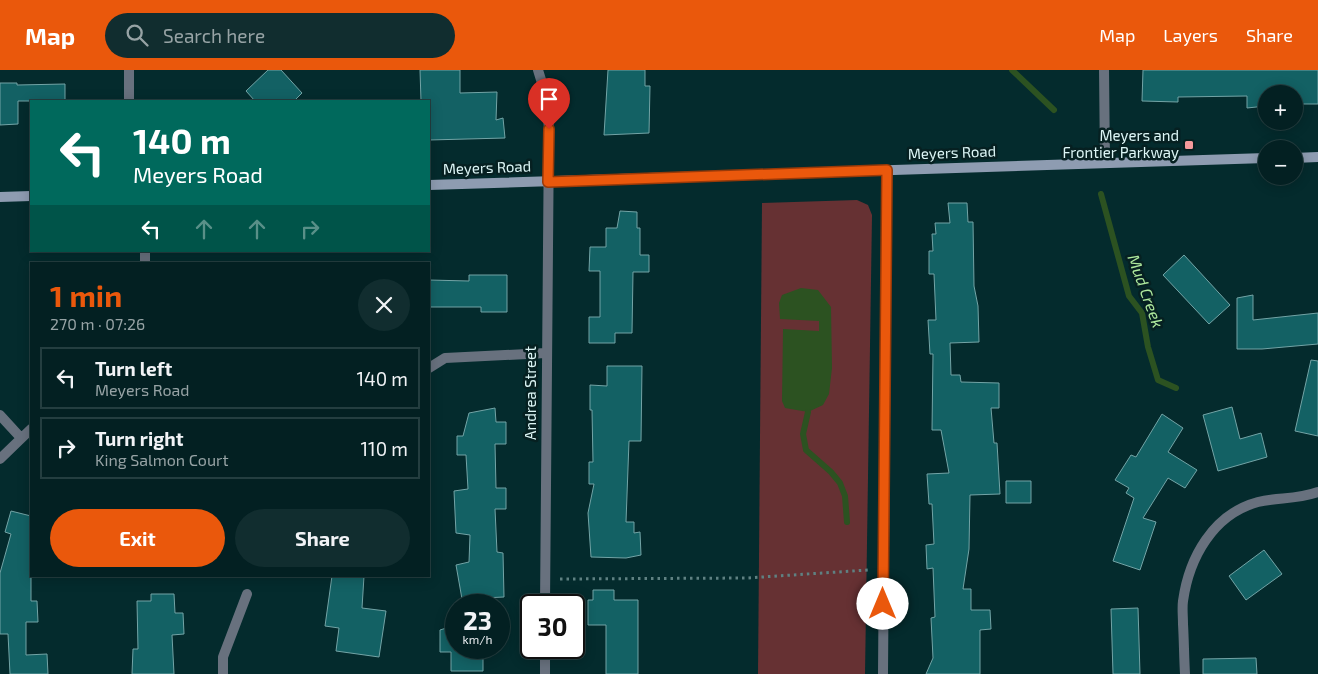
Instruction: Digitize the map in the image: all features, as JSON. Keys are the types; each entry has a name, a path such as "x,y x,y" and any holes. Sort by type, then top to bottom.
{"main road":[{"path":"1303,158 1318,157"},
{"name":"Meyers Road","path":"430,185 1258,158"},
{"path":"0,197 30,196"}],"street":[{"path":"129,70 129,100"},
{"name":"Andrea Street","path":"538,70 546,96 549,129 545,594"},
{"path":"1104,70 1105,163"},
{"path":"883,674 887,170"},
{"path":"430,367 445,358 546,353"},
{"path":"0,415 21,438"},
{"path":"0,459 30,430"},
{"path":"1185,674 1182,603 1189,571 1200,547 1214,529 1235,512 1257,502 1304,497 1318,492"},
{"path":"223,674 223,657 247,594"},
{"path":"545,659 545,674"}],"path":[{"path":"545,579 746,578 884,569"}],"shaded area":[{"path":"857,200 868,205 872,215 865,674 758,674 762,203"},
{"path":"801,288 818,290 831,307 832,368 829,394 823,405 808,412 785,408 782,401 783,329 819,331 819,321 780,319 779,303 782,295"}],"building":[{"path":"268,70 281,70 302,93 295,100 254,100 246,91"},
{"path":"420,70 460,70 460,93 497,92 496,120 503,118 505,138 430,140 430,100 421,100"},
{"path":"608,70 645,70 645,86 650,86 649,133 604,135"},
{"path":"1143,70 1318,70 1318,104 1303,104 1303,85 1258,85 1258,107 1247,108 1247,96 1178,97 1178,102 1142,101"},
{"path":"0,83 17,83 17,85 65,84 65,100 18,101 18,124 0,125"},
{"path":"948,203 967,203 968,222 973,222 974,286 978,306 979,342 950,343 951,375 960,375 961,382 999,383 999,408 991,408 994,443 997,443 1000,494 970,495 969,549 963,589 971,589 971,610 990,610 991,629 980,630 980,674 926,674 933,658 931,618 935,617 933,568 927,569 926,545 934,544 932,504 929,504 927,474 949,473 941,430 932,430 933,354 930,354 928,320 936,320 934,274 929,274 929,251 933,251 932,234 936,234 935,223 950,223"},
{"path":"620,211 637,212 637,228 640,228 640,255 649,255 649,272 633,272 632,333 615,333 615,343 589,343 589,317 600,317 600,271 589,271 590,247 606,247 606,228 617,228"},
{"path":"1184,255 1230,305 1209,324 1163,275"},
{"path":"469,275 507,275 507,312 481,312 481,307 430,307 430,280 469,281"},
{"path":"1253,295 1253,320 1318,313 1318,344 1262,349 1237,349 1237,298"},
{"path":"1311,360 1318,361 1318,436 1295,431"},
{"path":"607,366 642,366 641,441 629,441 626,522 634,522 634,533 640,532 641,555 626,558 591,557 588,513 594,484 589,484 589,462 593,462 590,385 607,386"},
{"path":"1232,407 1240,439 1261,433 1267,457 1218,471 1203,415"},
{"path":"495,408 496,422 506,422 506,444 495,444 496,488 506,488 506,509 495,509 497,552 503,553 504,594 461,594 456,565 469,562 470,535 456,533 454,491 468,489 466,455 457,455 457,436 463,436 469,413"},
{"path":"1162,414 1183,428 1168,452 1197,470 1185,488 1168,478 1143,518 1156,522 1140,570 1113,561 1134,498 1126,493 1129,488 1115,480 1131,455 1136,457"},
{"path":"1006,481 1031,481 1031,503 1006,503"},
{"path":"11,511 30,516 31,601 37,601 38,622 26,622 26,655 47,654 48,674 10,674 8,634 0,634 0,573 11,534 5,532"},
{"path":"1264,550 1282,574 1246,600 1229,576"},
{"path":"332,577 364,577 362,608 386,611 379,657 336,651 339,628 325,626"},
{"path":"593,590 614,590 614,600 638,600 638,674 606,674 606,625 588,625 588,600 593,600"},
{"path":"151,594 174,594 175,613 183,613 184,634 172,635 174,674 132,674 133,649 138,649 137,601 151,601"},
{"path":"1138,608 1140,674 1113,674 1111,609"},
{"path":"445,628 445,652 440,652 440,630"},
{"path":"1256,658 1257,674 1203,674 1203,659"},
{"path":"451,659 483,659 483,671 451,671"}],"waterway":[{"name":"Mud Creek","path":"1012,70 1054,110"},
{"name":"Mud Creek","path":"1101,194 1129,296 1142,313 1148,347 1158,380 1176,388"},
{"path":"808,412 803,434 806,450 831,472 840,483 845,496 847,522"}],"place":[{"name":"Meyers and Frontier Parkway","path":"1189,145"}],"route":[{"path":"549,129 548,182 887,170 883,604"}]}
